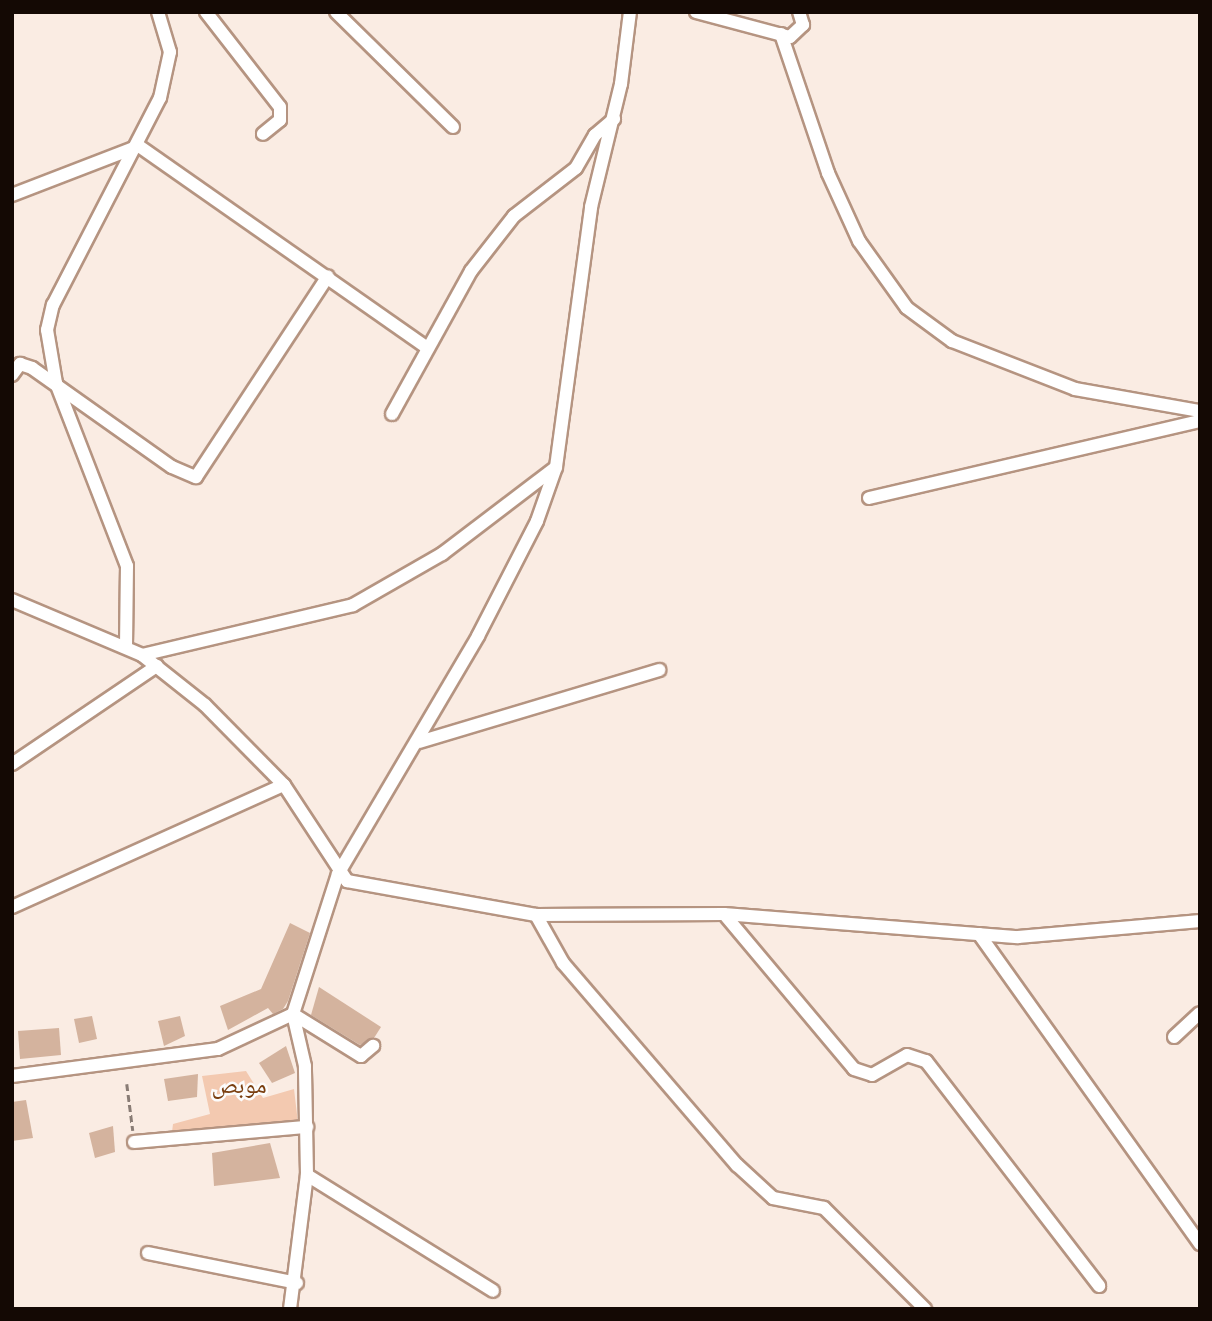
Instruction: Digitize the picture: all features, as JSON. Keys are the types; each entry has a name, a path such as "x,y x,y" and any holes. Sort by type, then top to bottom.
{"street":[{"path":"127,647 127,566 56,383 48,317 139,146 169,69 168,36 158,12"},
{"path":"206,12 280,107 280,120 263,134"},
{"path":"336,12 453,127"},
{"path":"290,1309 296,1283 307,1175 304,1066 293,1014 338,874 419,742 537,521 556,467 591,207 614,119 630,12"},
{"path":"696,12 781,34 800,32 799,12"},
{"path":"781,34 823,161 859,241 907,307 952,341 1075,388 1200,411"},
{"path":"392,414 471,271 514,216 576,168 595,135 614,119"},
{"path":"12,195 139,146"},
{"path":"139,146 427,348"},
{"path":"12,375 24,364 56,383 172,467 195,477 328,276"},
{"path":"869,498 1200,421"},
{"path":"142,655 353,605 442,554 556,467"},
{"path":"12,600 127,647 157,666 249,745 284,785 338,874 536,915 724,914 979,934 1058,936 1200,921"},
{"path":"12,764 157,666"},
{"path":"419,742 659,670"},
{"path":"12,907 284,785"},
{"path":"724,914 854,1069 872,1075 907,1055 926,1060 1099,1286"},
{"path":"536,915 571,972 737,1165 773,1198 824,1208 925,1309"},
{"path":"979,934 1200,1244"},
{"path":"1174,1037 1200,1013"},
{"path":"293,1014 361,1056 373,1046"},
{"path":"12,1076 218,1049 293,1014"},
{"path":"136,1142 307,1127"},
{"path":"307,1175 493,1292"},
{"path":"148,1253 296,1283"}],"path":[{"path":"127,1084 127,1118 136,1142"}],"shaded area":[{"path":"246,1071 263,1098 294,1089 298,1123 171,1140 173,1124 210,1114 202,1076"}],"building":[{"path":"290,923 310,933 288,1001 283,1009 273,1014 268,1008 228,1030 220,1006 261,989"},
{"path":"319,987 381,1027 374,1038 360,1045 311,1015"},
{"path":"92,1016 97,1039 79,1043 74,1019"},
{"path":"180,1016 185,1036 164,1046 158,1021"},
{"path":"59,1028 61,1055 20,1059 18,1031"},
{"path":"286,1046 295,1073 272,1083 259,1063"},
{"path":"198,1074 197,1097 168,1101 164,1079"},
{"path":"26,1100 33,1138 12,1141 12,1102"},
{"path":"113,1126 115,1152 95,1158 89,1133"},
{"path":"270,1143 280,1178 214,1186 212,1153"}],"district":[{"name":"موبص","path":"239,1085"}]}
